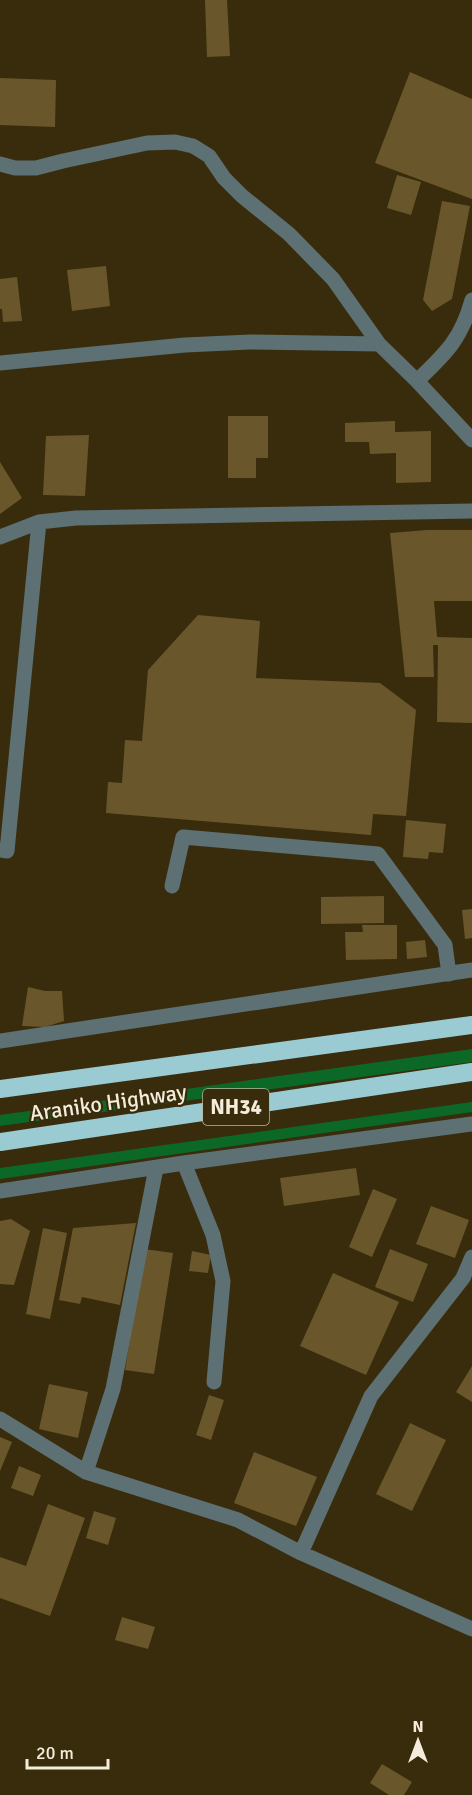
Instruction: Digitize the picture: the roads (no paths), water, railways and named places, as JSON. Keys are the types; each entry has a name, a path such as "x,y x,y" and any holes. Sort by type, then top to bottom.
{"highway":[{"name":"Araniko Highway","path":"0,1089 472,1025"},
{"name":"Araniko Highway","path":"0,1142 472,1072"}],"street":[{"path":"0,164 15,168 36,168 147,143 176,142 193,146 208,156 224,178 242,196 289,234 333,279 379,344 472,440"},
{"path":"417,381 450,349 463,327 472,300"},
{"path":"0,363 185,345 250,342 379,344"},
{"path":"0,537 39,522 76,518 472,511"},
{"path":"0,850 7,851 39,522"},
{"path":"172,886 183,837 378,854 445,945 449,974"},
{"path":"0,1041 472,970"},
{"path":"0,1191 184,1163 472,1124"},
{"path":"184,1163 213,1235 223,1281 214,1382"},
{"path":"86,1472 113,1389 156,1168"},
{"path":"301,1553 371,1396 463,1278 472,1257"},
{"path":"0,1419 86,1472 238,1520 301,1553 472,1629"}]}
